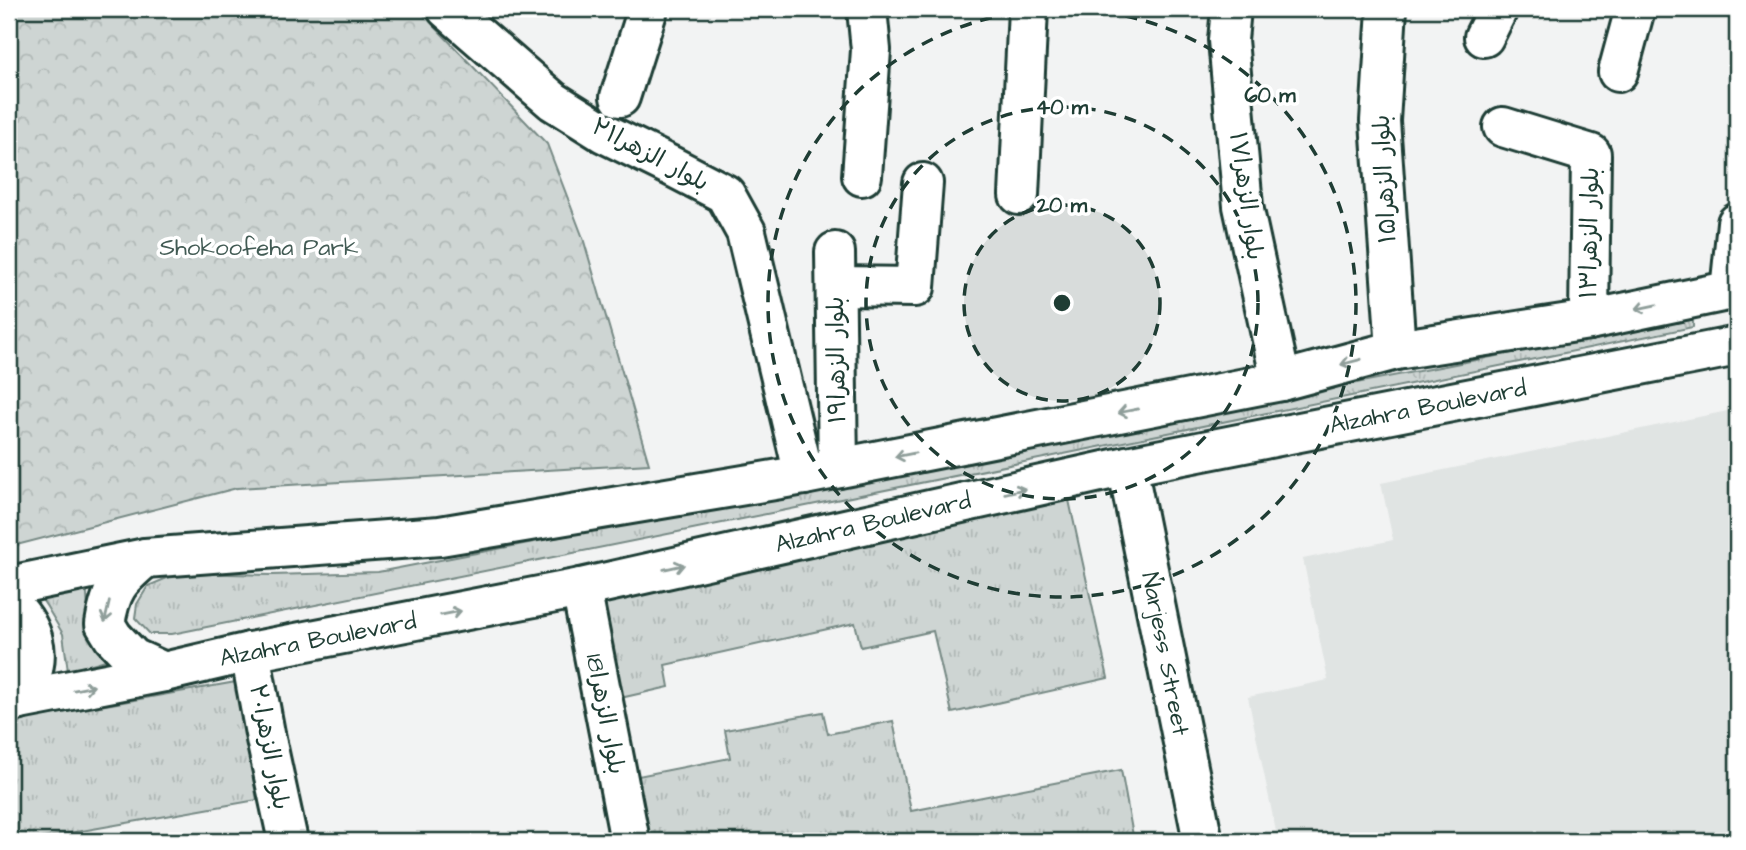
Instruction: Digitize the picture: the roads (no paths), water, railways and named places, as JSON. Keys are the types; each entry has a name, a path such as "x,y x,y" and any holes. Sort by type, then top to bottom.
{"main road":[{"name":"بلوار الزهرا۲۱","path":"447,9 553,101 604,133 725,194 746,232 821,471"},
{"path":"620,97 648,9"},
{"path":"862,176 871,50 867,9"},
{"path":"1019,195 1028,9"},
{"name":"بلوار الزهرا۱۷","path":"1231,9 1228,40 1243,206 1281,381"},
{"name":"بلوار الزهرا۱۵","path":"1387,9 1380,121 1396,350"},
{"path":"1618,72 1635,9"},
{"name":"بلوار الزهرا۱۳","path":"1503,127 1591,154 1588,320"},
{"name":"بلوار الزهرا۱۹","path":"821,471 835,269 915,287 923,183"},
{"path":"1721,349 1723,292 1737,223"},
{"path":"9,586 145,558 440,536 821,471 1281,381 1396,350 1588,320 1723,292"},
{"name":"Alzahra Boulevard","path":"13,701 581,588 1127,466 1721,349"},
{"name":"Narjess Street","path":"1127,466 1203,841"},
{"path":"145,558 115,587 105,624 133,659 164,672"},
{"name":"18بلوار الزهرا","path":"581,588 630,841"},
{"path":"9,603 26,623 35,649 29,680 13,701"},
{"name":"بلوار الزهرا۲۰","path":"250,652 288,841"}],"park label":[{"name":"Shokoofeha Park","path":"259,248"}]}
